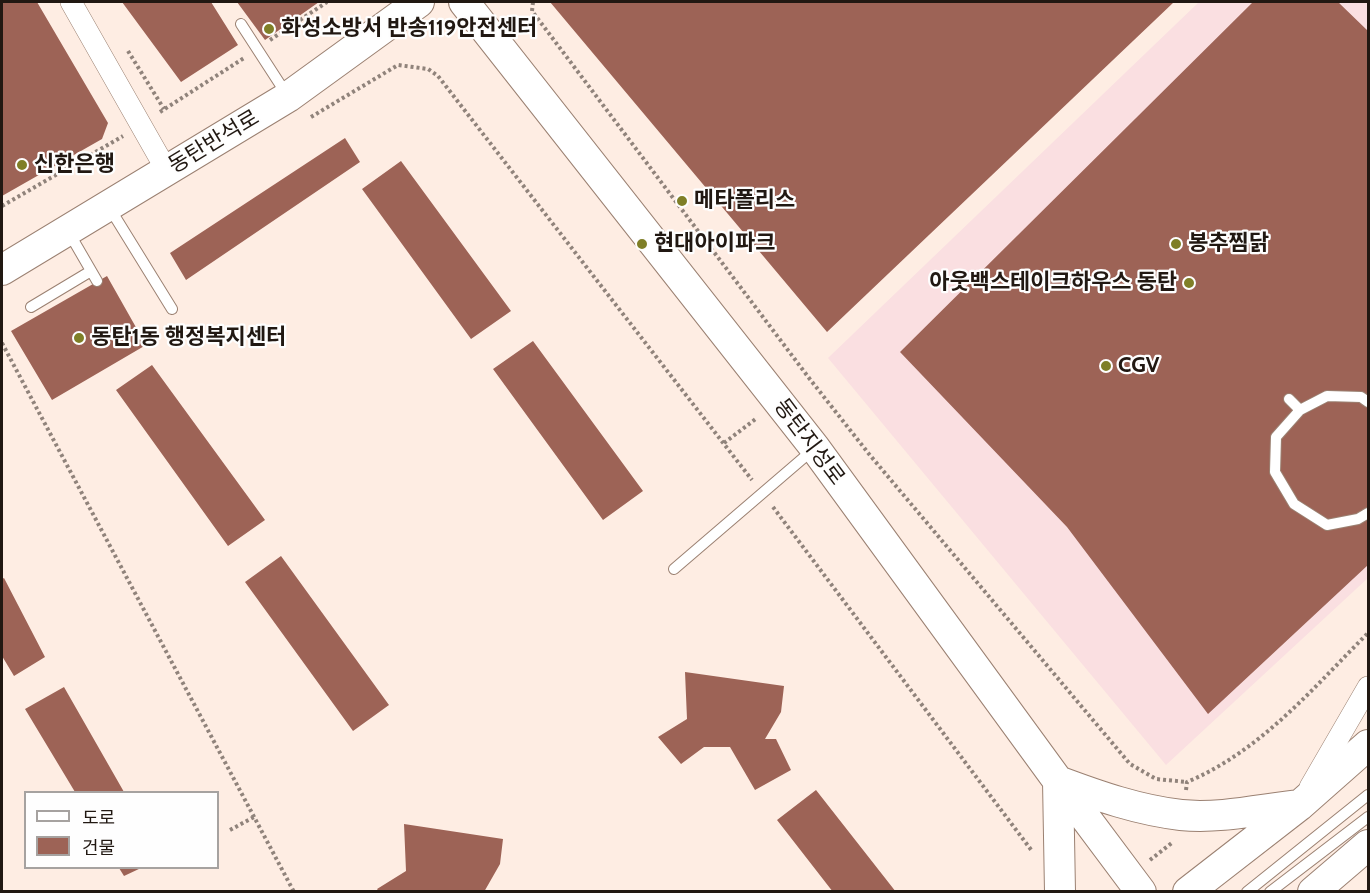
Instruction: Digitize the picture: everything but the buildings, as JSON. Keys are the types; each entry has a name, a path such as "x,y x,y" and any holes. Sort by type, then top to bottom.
{"street":[{"path":"71,2 167,171"},
{"name":"동탄반석로","path":"2,270 167,171 297,109 419,2"},
{"name":"동탄지성로","path":"464,2 815,448 1136,884"},
{"path":"1300,805 1368,687"},
{"path":"1188,891 1300,805 1368,745"},
{"path":"1060,891 1058,781 1116,802 1182,815 1221,814 1300,805"},
{"path":"1313,891 1337,879 1368,845"}],"lane":[{"path":"241,24 297,109"},
{"path":"109,206 172,309"},
{"path":"68,230 97,281"},
{"path":"31,307 91,271"},
{"path":"1368,402 1361,397 1327,396 1300,410 1276,437 1275,472 1294,504 1327,525 1358,519 1368,513"},
{"path":"1289,399 1300,410"},
{"path":"674,569 815,448"},
{"path":"1247,891 1368,795"},
{"path":"1269,891 1368,817"}],"path":[{"path":"2,206 141,124 327,2"},
{"path":"533,2 532,11 809,378 869,454 1130,764 1156,780 1187,782 1228,762 1272,729 1368,633"},
{"path":"128,51 164,109"},
{"path":"297,109 398,65 428,69 438,76 762,492 1032,851"},
{"path":"2,343 294,891"},
{"path":"1136,884 1179,837 1187,782"},
{"path":"230,830 254,817"}],"shaded area":[{"path":"1199,2 1368,2 1368,578 1166,765 828,358"}],"place":[{"name":"화성소방서 반송119안전센터","path":"269,29"},
{"name":"신한은행","path":"22,165"},
{"name":"메타폴리스","path":"682,201"},
{"name":"현대아이파크","path":"642,244"},
{"name":"봉추찜닭","path":"1176,244"},
{"name":"아웃백스테이크하우스 동탄","path":"1189,283"},
{"name":"동탄1동 행정복지센터","path":"79,338"},
{"name":"CGV","path":"1106,366"}]}
